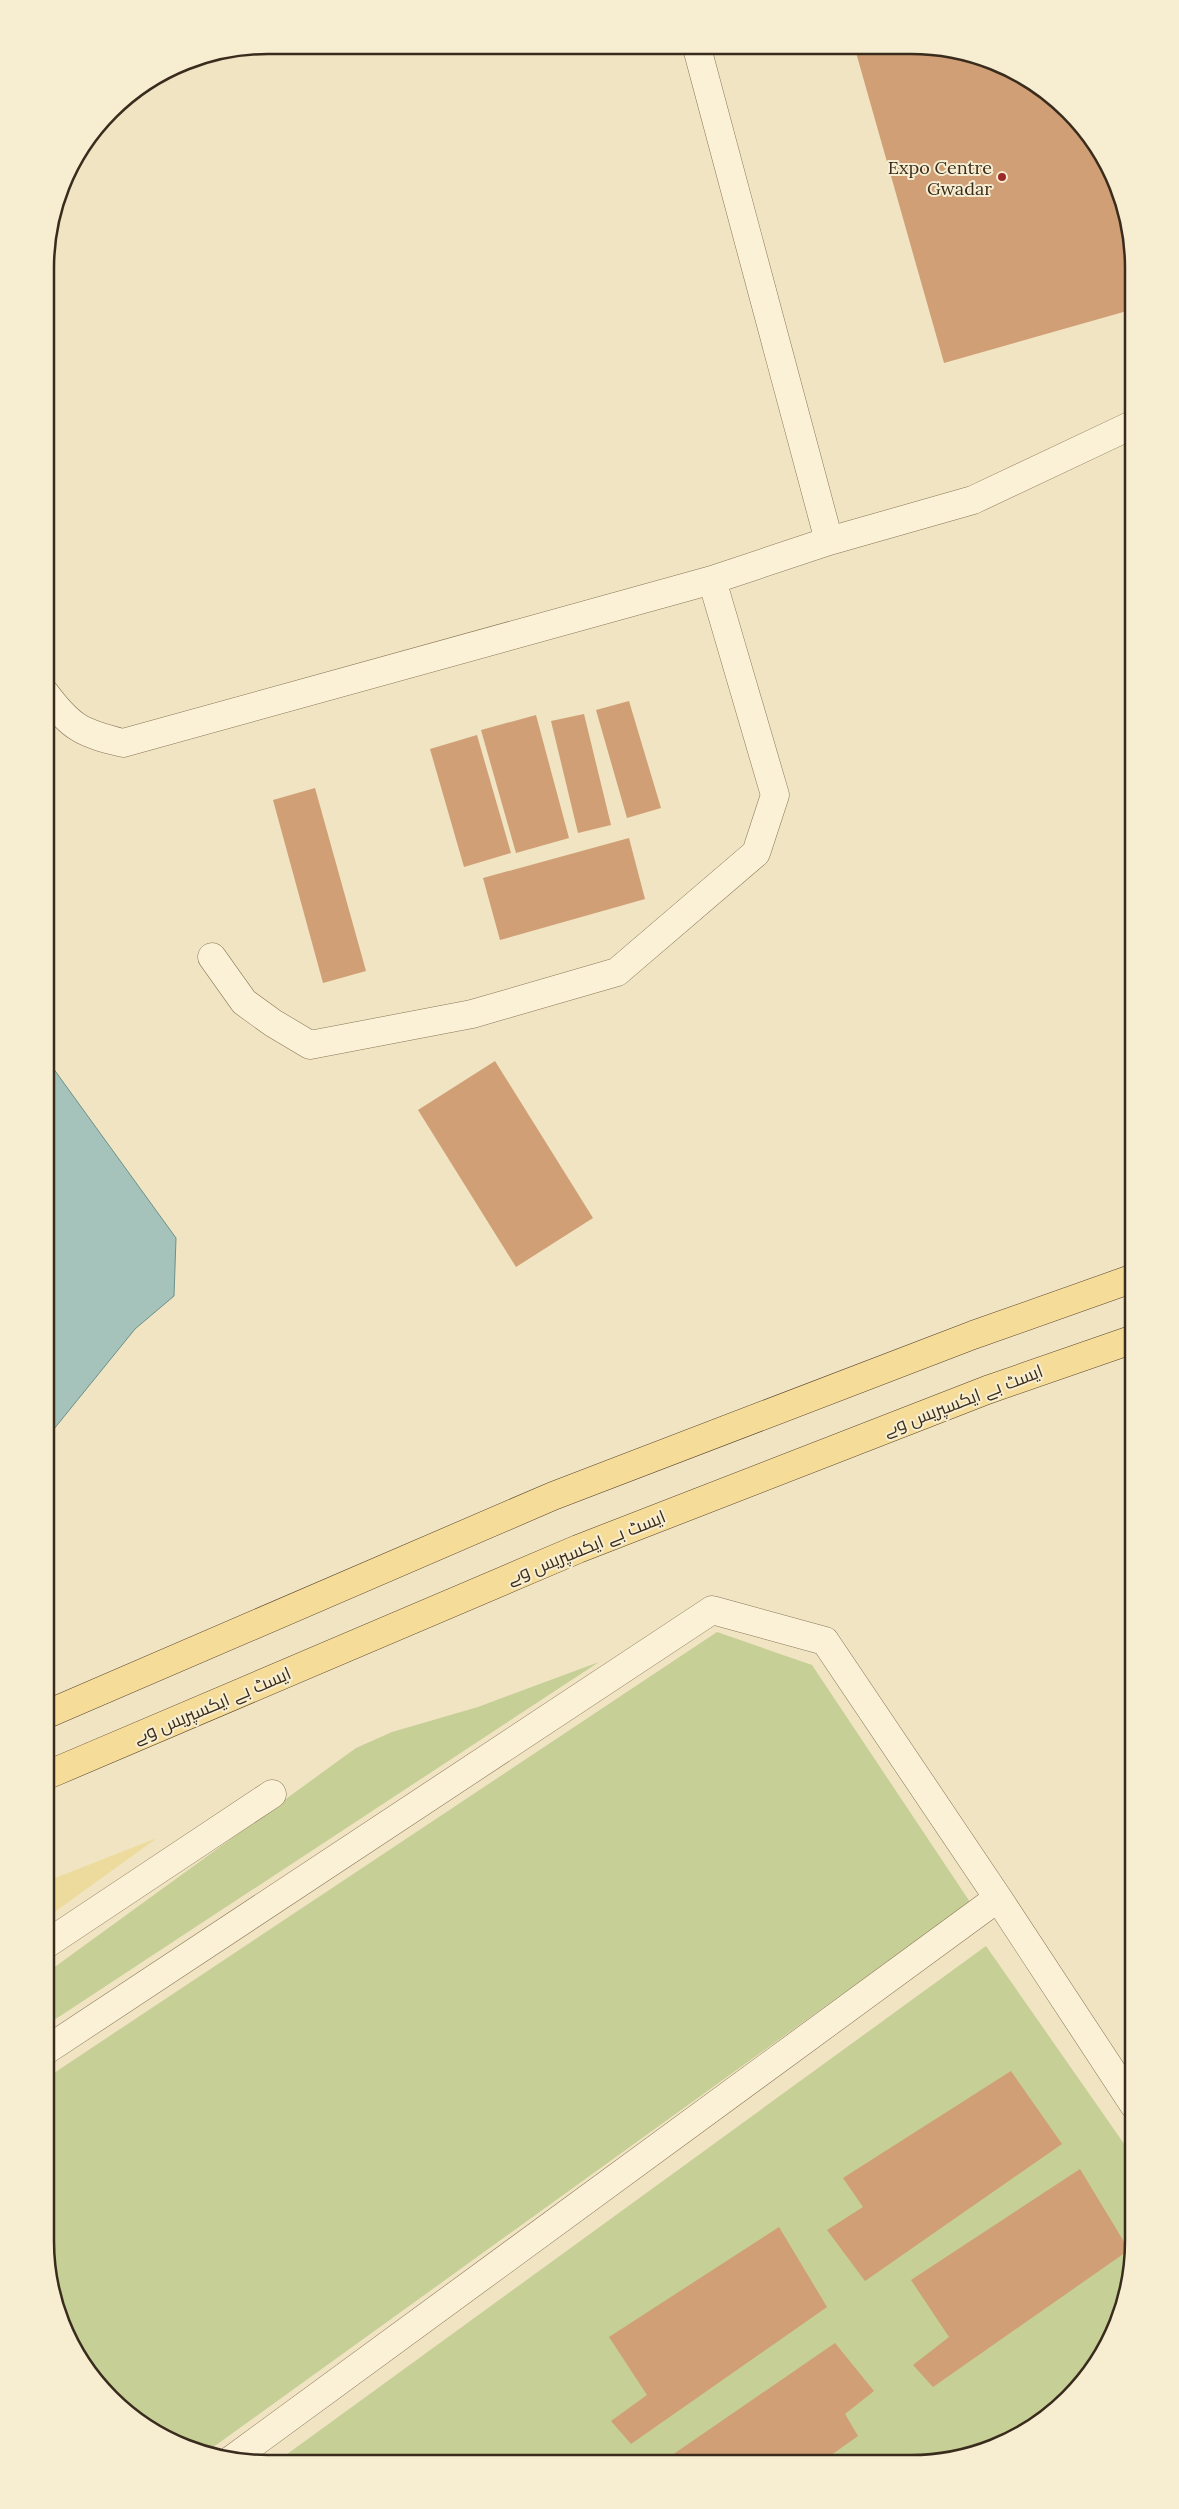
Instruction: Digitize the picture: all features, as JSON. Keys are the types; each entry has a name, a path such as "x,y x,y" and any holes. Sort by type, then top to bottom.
{"main road":[{"path":"54,1711 553,1496 973,1336 1125,1281"},
{"name":"ایسٹ بے ایکسپریس وے","path":"54,1772 578,1549 987,1390 1125,1342"}],"lane":[{"path":"699,54 829,541"},
{"path":"54,705 62,716 88,734 123,743 712,580 829,541 973,500 1125,428"},
{"path":"212,957 244,1002 273,1023 310,1045 472,1014 617,972 756,852 775,795 712,580"},
{"path":"54,2045 712,1610 825,1641 1125,2091"},
{"path":"54,1939 272,1794"},
{"path":"240,2453 998,1898"}],"green space":[{"path":"717,1632 812,1665 970,1902 212,2448 186,2439 161,2427 127,2402 107,2382 90,2360 70,2323 61,2296 54,2255 54,2073"},
{"path":"599,1662 54,2020 54,1967 356,1748 392,1732 478,1707"},
{"path":"986,1946 1125,2145 1125,2255 1118,2296 1103,2336 1081,2371 1052,2402 1018,2427 980,2444 953,2451 925,2455 286,2455"}],"sand":[{"path":"157,1838 54,1912 54,1878"}],"water":[{"path":"54,1069 176,1238 174,1296 135,1329 54,1429"}],"building":[{"name":"Expo Centre Gwadar","path":"856,54 925,54 953,58 980,65 1018,82 1052,107 1081,138 1103,173 1118,213 1125,254 1125,312 944,363"},
{"path":"629,701 661,808 627,818 596,710"},
{"path":"584,714 611,825 578,833 551,721"},
{"path":"536,715 569,838 516,853 481,730"},
{"path":"477,735 511,853 464,867 430,749"},
{"path":"315,788 366,971 323,983 273,800"},
{"path":"629,838 645,899 500,940 483,878"},
{"path":"495,1061 593,1218 516,1267 418,1110"},
{"path":"1011,2071 1062,2144 865,2281 827,2230 863,2207 843,2178"},
{"path":"1080,2169 1125,2243 1125,2253 933,2387 913,2365 949,2337 911,2280"},
{"path":"779,2227 827,2307 631,2444 611,2421 647,2395 609,2337"},
{"path":"835,2343 874,2391 845,2414 858,2436 831,2455 672,2455"}],"place":[{"name":"Expo Centre Gwadar","path":"1002,177"}]}
